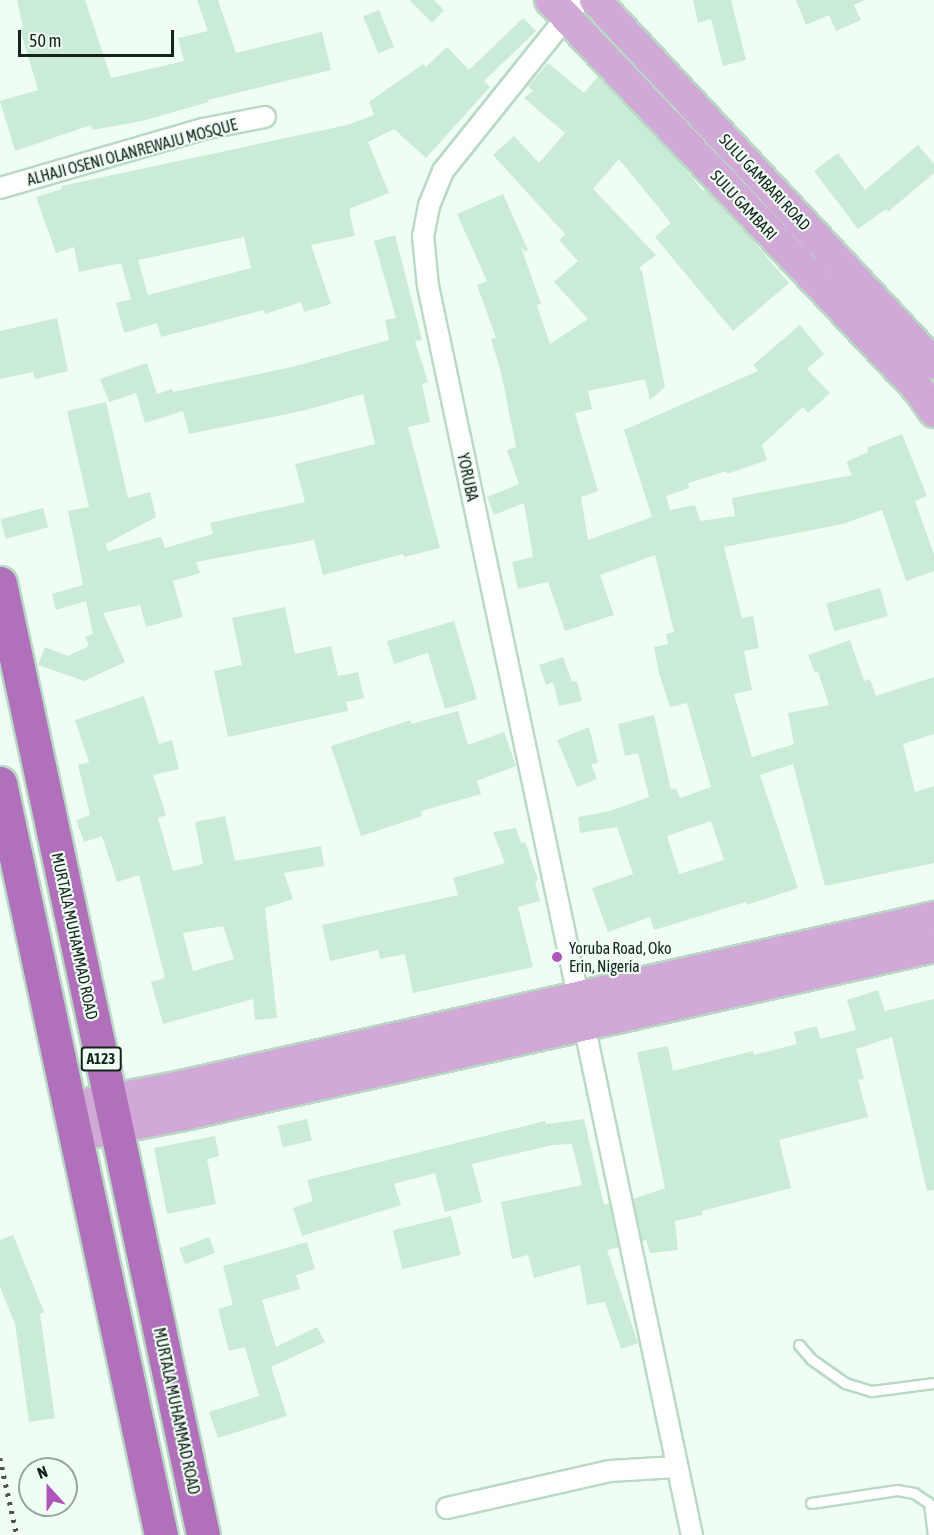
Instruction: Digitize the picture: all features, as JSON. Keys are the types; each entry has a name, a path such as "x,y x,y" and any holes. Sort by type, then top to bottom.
{"highway":[{"name":"MURTALA MUHAMMAD ROAD","path":"0,584 203,1535"},
{"name":"A123","path":"0,783 161,1535"}],"main road":[{"name":"SULU GAMBARI ROAD","path":"595,0 934,364"},
{"name":"SULU GAMBARI","path":"566,5 931,400"},
{"path":"580,1012 934,917"},
{"path":"73,1121 580,1012 934,947"}],"street":[{"name":"YORUBA","path":"566,5 443,171 429,206 423,236 428,286 692,1535"},
{"name":"ALHAJI OSENI OLANREWAJU MOSQUE","path":"0,188 203,129 265,117"},
{"path":"447,1508 610,1471 676,1467"}],"lane":[{"path":"799,1345 811,1359 845,1383 872,1391 934,1383"},
{"path":"811,1503 897,1490 914,1493 929,1503 933,1535"}],"building":[{"path":"17,0 85,0 111,78 184,61 178,38 208,31 197,0 218,0 236,53 322,32 331,70 208,100 209,102 142,121 92,130 91,125 15,151 0,101 38,90 20,29 23,28"},
{"path":"409,0 434,0 444,10 432,23"},
{"path":"693,0 731,0 746,60 723,66 711,19 698,23"},
{"path":"796,0 865,0 854,5 861,20 836,31 829,15 806,25"},
{"path":"379,10 394,47 378,53 363,16"},
{"path":"523,18 536,31 484,81 490,87 426,158 394,129 368,142 389,193 349,209 355,236 311,245 331,304 304,312 301,302 265,314 264,310 161,337 157,323 124,333 116,303 131,299 121,263 79,272 74,247 56,253 36,197 62,189 61,186 347,125 374,115 369,102 423,64 426,67 447,47 469,70","holes":["244,237 251,268 148,295 138,260"]},
{"path":"548,63 584,93 598,76 678,160 703,191 705,189 750,237 789,283 733,331 655,237 671,223 619,159 593,189 656,255 639,268 642,272 665,387 650,400 645,379 588,391 592,409 575,413 598,491 581,497 588,540 652,517 624,430 758,371 753,365 800,325 824,354 807,369 830,393 808,413 803,407 762,445 767,460 727,474 727,471 688,483 689,488 666,496 670,510 695,505 700,521 735,516 732,498 852,475 846,462 868,452 867,448 902,434 927,496 915,501 934,555 934,571 906,581 882,510 843,524 724,547 742,618 753,616 759,648 744,651 752,690 734,694 752,757 794,744 788,713 829,705 818,672 815,673 808,655 850,640 864,681 870,679 876,696 934,677 934,734 903,744 915,792 934,786 934,863 825,886 793,764 760,775 798,888 747,905 746,902 654,930 650,917 608,932 592,888 633,874 617,827 580,833 578,817 610,811 649,797 638,753 625,756 618,724 654,715 671,790 676,788 680,798 711,787 687,703 670,707 659,673 654,647 668,644 666,634 674,632 655,555 600,575 614,615 565,631 548,582 518,589 512,562 533,557 524,503 494,515 487,497 519,484 507,450 516,447 501,372 491,339 496,338 477,285 487,281 457,214 503,194 528,250 525,252 521,247 541,304 537,305 550,344 588,319 554,282 578,261 559,240 565,234 493,155 514,136 539,163 565,133 524,98 533,91 528,86","holes":["711,821 724,860 679,874 667,836"]},
{"path":"918,145 934,164 934,173 888,212 886,209 858,229 814,171 838,153 865,190"},
{"path":"395,235 422,340 415,341 428,382 422,384 430,422 408,427 440,548 404,557 403,554 323,575 314,540 196,562 200,573 173,581 183,617 146,627 140,605 103,613 125,662 84,681 38,665 45,647 68,656 89,646 85,637 93,634 86,601 56,610 52,594 83,585 68,511 89,507 67,411 106,402 128,498 150,492 156,517 106,544 108,551 161,537 165,548 213,534 210,523 305,502 295,464 375,444 363,394 306,410 189,434 183,411 145,423 136,393 109,402 100,379 147,363 157,394 172,389 173,392 292,367 389,340 385,320 396,318 374,241"},
{"path":"57,318 68,371 35,379 33,372 0,379 0,331"},
{"path":"43,508 48,527 6,539 0,519"},
{"path":"880,588 888,616 834,631 826,603"},
{"path":"285,607 295,654 331,646 338,676 358,672 364,698 346,702 348,711 228,737 214,671 242,665 232,618"},
{"path":"454,621 477,699 445,709 428,653 394,664 387,641"},
{"path":"563,657 572,682 577,681 582,701 559,706 553,682 546,685 539,665"},
{"path":"144,696 159,744 172,740 179,769 153,775 166,815 158,818 173,871 203,864 195,822 225,816 235,861 321,846 324,866 284,873 293,899 265,908 277,1018 255,1020 253,999 163,1024 151,982 165,978 139,875 117,882 102,836 84,842 76,820 90,815 78,765 89,762 75,720","holes":["223,926 234,959 193,971 183,933"]},
{"path":"458,711 468,745 504,732 516,766 477,781 481,794 421,811 422,816 361,836 331,746 411,720 411,724"},
{"path":"589,727 598,763 591,764 597,779 577,787 557,740"},
{"path":"516,828 521,843 525,842 538,880 535,882 540,901 518,907 533,967 413,993 405,954 380,959 378,950 330,961 322,925 458,895 453,878 505,863 493,832"},
{"path":"878,990 885,1011 934,999 934,1190 927,1191 892,1037 856,1049 864,1079 858,1080 868,1117 779,1140 791,1188 702,1211 703,1215 675,1221 678,1250 650,1253 646,1240 642,1241 633,1199 665,1188 637,1052 668,1046 673,1071 753,1051 754,1055 797,1044 794,1032 817,1026 820,1039 856,1030 847,1000"},
{"path":"307,1119 312,1140 283,1147 278,1126"},
{"path":"584,1119 604,1205 610,1203 619,1247 607,1250 638,1343 621,1349 605,1302 587,1305 580,1265 534,1278 528,1255 512,1259 501,1202 582,1185 572,1144 552,1145 472,1164 482,1202 445,1212 435,1173 394,1184 401,1205 302,1236 293,1208 313,1201 307,1180 545,1121 546,1124"},
{"path":"215,1136 219,1156 207,1159 216,1204 167,1214 154,1148"},
{"path":"451,1216 461,1255 402,1269 393,1231"},
{"path":"13,1235 44,1312 40,1314 55,1418 29,1422 15,1324 0,1287 0,1240"},
{"path":"209,1237 215,1253 185,1264 179,1248"},
{"path":"307,1242 315,1269 296,1275 300,1289 262,1300 276,1347 317,1327 325,1342 271,1367 287,1416 218,1438 209,1412 259,1396 245,1347 229,1351 218,1309 233,1305 223,1266"}],"railway":[{"path":"0,1458 17,1535"}],"place":[{"name":"Yoruba Road, Oko Erin, Nigeria","path":"557,957"}]}
